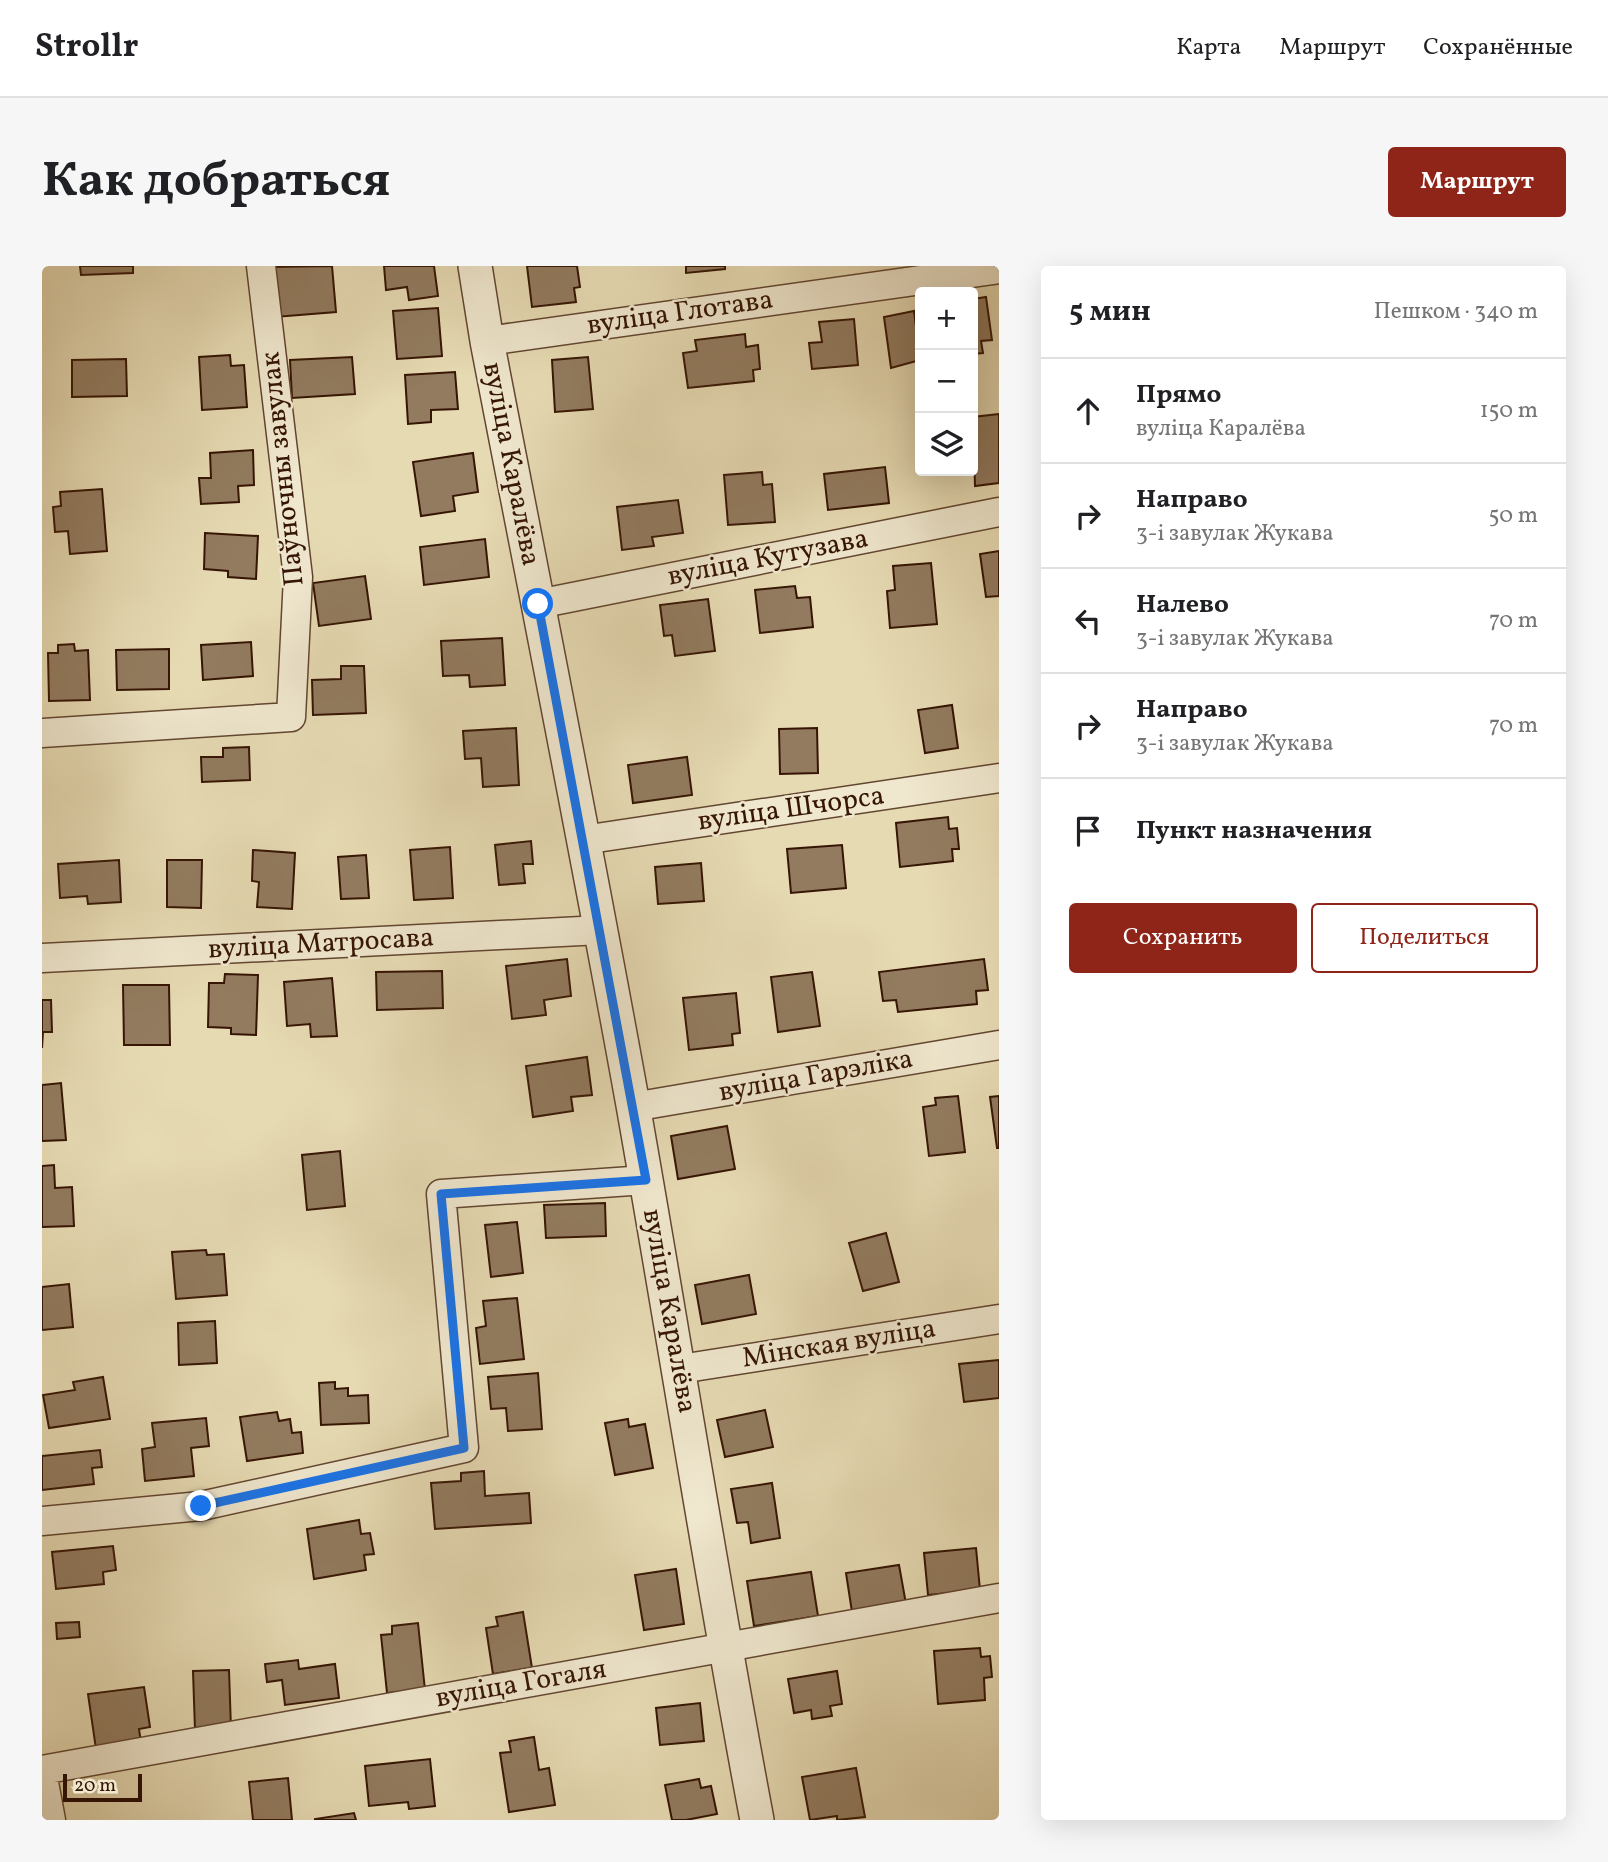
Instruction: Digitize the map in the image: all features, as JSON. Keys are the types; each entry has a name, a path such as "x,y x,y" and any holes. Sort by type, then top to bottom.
{"street":[{"name":"Паўночны завулак","path":"42,733 291,717 298,577 261,266"},
{"name":"вуліца Каралёва","path":"475,266 486,341 601,930 680,1369 724,1648 757,1820"},
{"name":"вуліца Глотава","path":"486,341 999,269"},
{"name":"вуліца Кутузава","path":"538,604 999,512"},
{"name":"вуліца Шчорса","path":"583,840 999,778"},
{"name":"вуліца Матросава","path":"42,958 601,930"},
{"name":"вуліца Гарэліка","path":"633,1107 999,1045"},
{"path":"42,1521 201,1506 464,1448 441,1194 646,1180"},
{"name":"Мінская вуліца","path":"680,1369 999,1319"},
{"name":"вуліца Гогаля","path":"42,1771 999,1598"},
{"path":"42,1771 51,1820"}],"building":[{"path":"80,266 133,266 133,273 81,275"},
{"path":"332,266 336,312 275,317 271,267"},
{"path":"384,266 434,266 438,296 409,300 407,287 386,290"},
{"path":"527,266 577,266 580,287 574,288 576,302 532,307"},
{"path":"686,266 725,266 725,269 686,273"},
{"path":"986,297 992,340 981,341 983,353 978,354 978,350 978,298"},
{"path":"438,308 442,356 397,359 393,311"},
{"path":"914,311 915,361 891,368 884,317"},
{"path":"854,319 858,365 812,369 809,343 822,342 819,322"},
{"path":"745,334 746,347 758,345 760,369 753,370 754,381 688,388 683,353 697,351 695,340"},
{"path":"230,355 231,366 244,365 247,407 202,410 199,357"},
{"path":"352,357 355,394 292,398 290,360"},
{"path":"588,357 593,409 555,412 552,360"},
{"path":"126,359 127,396 72,397 72,360"},
{"path":"455,372 458,409 431,410 431,422 408,424 405,375"},
{"path":"999,414 999,483 975,486 975,476 978,476 978,416"},
{"path":"253,450 254,485 238,486 239,502 201,504 199,478 211,478 210,453"},
{"path":"473,453 478,492 453,496 455,511 421,516 413,462"},
{"path":"885,467 889,503 828,510 824,474"},
{"path":"762,472 763,485 772,484 775,522 728,525 724,475"},
{"path":"102,489 107,551 70,554 68,531 55,532 53,507 61,506 60,492"},
{"path":"678,500 683,533 652,537 654,546 622,550 617,507"},
{"path":"205,533 258,536 256,579 228,577 228,571 204,569"},
{"path":"485,539 489,577 424,585 420,547"},
{"path":"999,551 999,596 986,597 980,554"},
{"path":"931,563 937,624 890,628 887,591 895,590 893,566"},
{"path":"365,576 371,619 319,626 313,583"},
{"path":"795,586 797,598 810,597 813,627 760,633 755,590"},
{"path":"708,599 715,651 675,656 672,635 664,636 660,605"},
{"path":"502,638 505,685 470,687 469,675 443,676 441,641"},
{"path":"251,642 253,676 203,680 201,645"},
{"path":"74,644 75,651 88,650 90,700 49,701 48,653 58,653 58,645"},
{"path":"169,649 169,689 117,690 116,650"},
{"path":"341,666 364,666 366,713 313,715 312,680 341,679"},
{"path":"952,705 958,748 925,753 918,710"},
{"path":"516,728 519,785 483,787 481,758 465,759 463,731"},
{"path":"817,728 818,773 780,774 779,729"},
{"path":"249,747 250,780 202,782 201,757 223,757 223,748"},
{"path":"687,757 692,795 633,803 628,765"},
{"path":"948,817 949,829 957,828 959,849 952,849 953,861 900,867 896,823"},
{"path":"531,841 533,864 523,864 525,883 499,885 495,845"},
{"path":"842,845 846,888 791,893 787,849"},
{"path":"450,847 453,898 414,900 410,850"},
{"path":"253,850 295,853 292,909 257,907 259,882 252,881"},
{"path":"366,855 369,898 341,899 338,857"},
{"path":"119,860 121,902 88,904 87,896 60,898 58,864"},
{"path":"167,860 202,860 201,908 167,907"},
{"path":"701,863 704,901 658,904 655,867"},
{"path":"567,959 571,996 544,1000 546,1015 512,1019 506,966"},
{"path":"984,959 988,990 976,991 977,1004 898,1012 896,1000 883,1001 879,972"},
{"path":"442,971 443,1008 377,1010 376,972"},
{"path":"812,972 820,1026 778,1032 771,977"},
{"path":"225,974 258,975 256,1035 231,1034 231,1028 208,1027 209,983 224,983"},
{"path":"332,978 337,1036 311,1037 310,1024 287,1026 284,982"},
{"path":"123,985 169,985 170,1045 124,1045"},
{"path":"736,993 740,1033 732,1034 733,1045 689,1050 683,998"},
{"path":"42,1000 51,1000 52,1032 43,1032 42,1048"},
{"path":"587,1057 592,1095 571,1097 573,1111 533,1117 526,1066"},
{"path":"61,1083 66,1140 42,1141 42,1085"},
{"path":"958,1096 965,1152 929,1156 923,1107 936,1105 935,1098"},
{"path":"999,1096 999,1148 997,1148 990,1097"},
{"path":"727,1126 735,1169 678,1179 671,1136"},
{"path":"340,1151 345,1206 307,1210 302,1155"},
{"path":"54,1165 55,1188 72,1187 74,1226 42,1227 42,1166"},
{"path":"605,1203 606,1236 546,1238 544,1205"},
{"path":"517,1222 523,1273 491,1277 485,1225"},
{"path":"886,1233 899,1282 863,1291 849,1243"},
{"path":"206,1250 207,1255 224,1254 227,1295 176,1299 172,1252"},
{"path":"749,1275 756,1314 702,1324 695,1285"},
{"path":"69,1284 73,1327 42,1330 42,1287"},
{"path":"517,1298 524,1359 480,1364 476,1328 486,1326 483,1301"},
{"path":"215,1321 217,1363 179,1365 178,1323"},
{"path":"999,1360 999,1398 964,1402 959,1364"},
{"path":"538,1373 542,1429 508,1431 506,1408 491,1409 488,1377"},
{"path":"103,1377 110,1419 49,1428 43,1395 75,1390 73,1382"},
{"path":"335,1382 335,1389 348,1388 348,1396 368,1395 369,1423 321,1425 319,1383"},
{"path":"765,1410 773,1447 725,1457 717,1420"},
{"path":"277,1412 279,1421 290,1419 292,1433 301,1432 303,1453 247,1461 240,1417"},
{"path":"206,1418 209,1446 191,1448 194,1476 145,1481 142,1449 155,1447 152,1423"},
{"path":"628,1419 629,1427 645,1424 653,1468 615,1475 605,1423"},
{"path":"100,1450 102,1467 92,1468 94,1484 42,1490 42,1456"},
{"path":"484,1471 485,1496 529,1493 531,1523 435,1529 431,1483 461,1481 461,1473"},
{"path":"772,1483 780,1538 751,1543 748,1522 737,1523 731,1489"},
{"path":"359,1520 361,1534 370,1533 374,1554 364,1555 366,1570 314,1579 307,1529"},
{"path":"113,1546 116,1570 103,1572 104,1584 56,1589 52,1552"},
{"path":"976,1548 980,1590 928,1595 924,1553"},
{"path":"899,1565 906,1604 852,1612 846,1573"},
{"path":"676,1569 684,1624 644,1630 635,1575"},
{"path":"811,1572 818,1616 754,1626 747,1581"},
{"path":"523,1612 532,1668 493,1674 486,1628 498,1626 496,1617"},
{"path":"79,1622 80,1637 57,1639 56,1623"},
{"path":"418,1623 425,1690 387,1693 381,1635 392,1634 392,1626"},
{"path":"980,1648 981,1657 990,1656 992,1677 984,1678 985,1700 938,1704 934,1651"},
{"path":"298,1660 299,1669 335,1664 339,1698 285,1705 282,1680 267,1682 265,1664"},
{"path":"229,1670 231,1729 195,1730 193,1671"},
{"path":"837,1671 842,1704 830,1706 832,1716 812,1719 811,1710 794,1713 788,1679"},
{"path":"144,1687 150,1727 139,1729 141,1743 96,1749 88,1694"},
{"path":"700,1703 704,1741 660,1745 656,1708"},
{"path":"534,1737 539,1770 549,1768 555,1805 509,1812 500,1753 511,1752 509,1741"},
{"path":"430,1759 435,1806 409,1809 408,1802 369,1806 365,1766"},
{"path":"856,1768 865,1817 837,1820 837,1816 810,1820 802,1777"},
{"path":"288,1778 292,1820 253,1820 249,1782"},
{"path":"699,1779 701,1788 711,1786 717,1814 672,1820 665,1785"},
{"path":"354,1813 356,1820 315,1820 315,1819"}],"route":[{"path":"201,1506 464,1448 441,1194 646,1180 538,604"}]}
